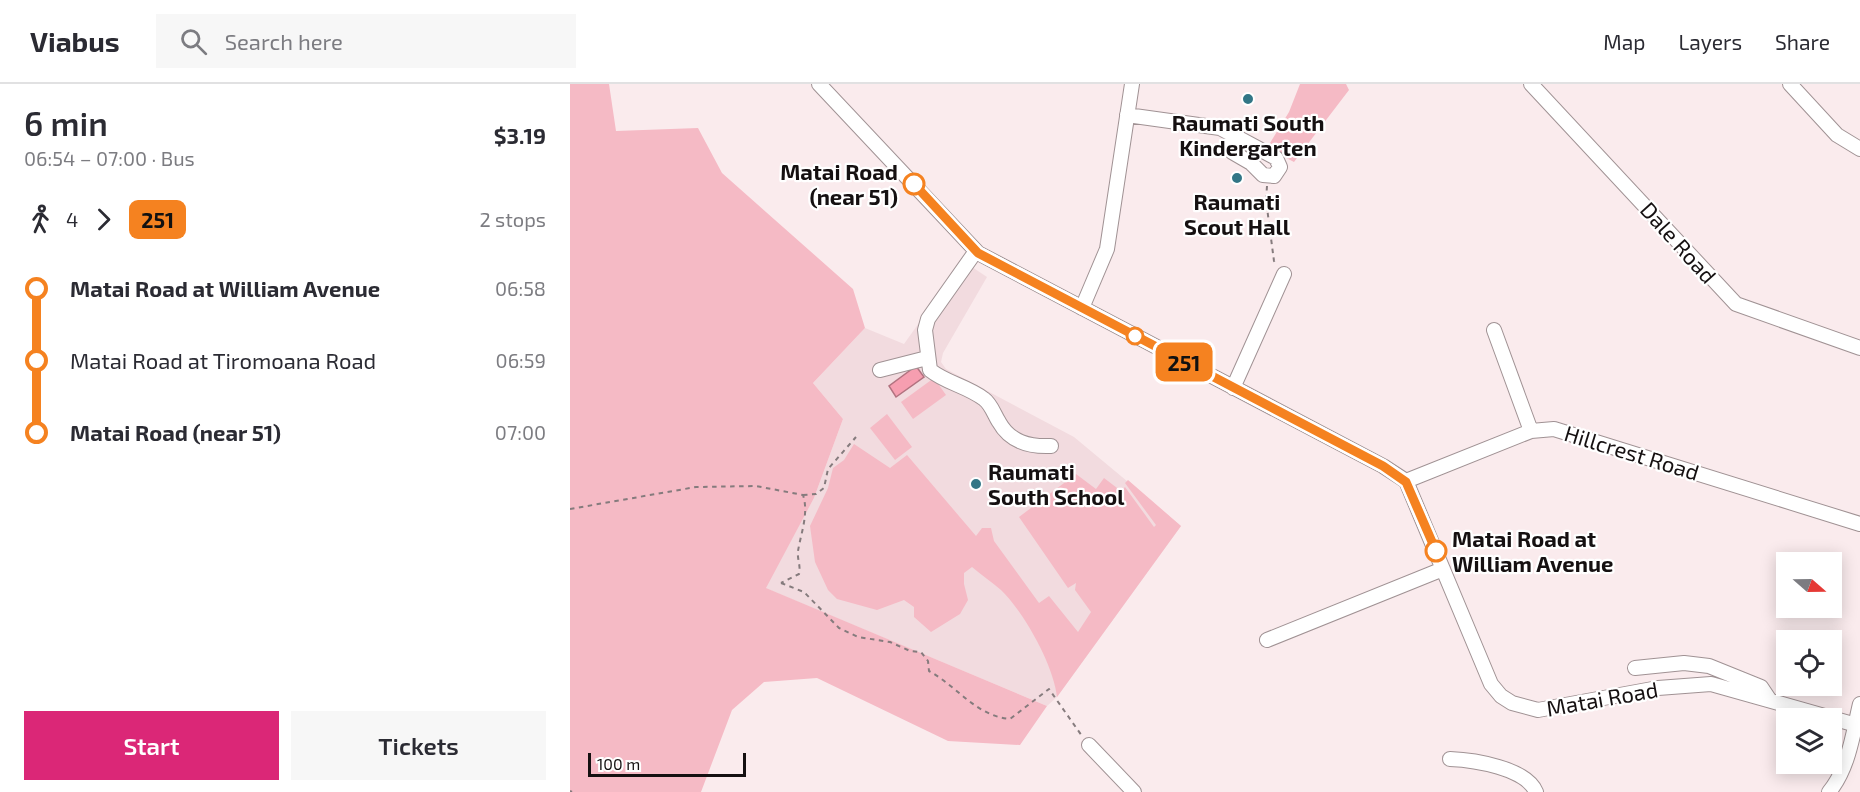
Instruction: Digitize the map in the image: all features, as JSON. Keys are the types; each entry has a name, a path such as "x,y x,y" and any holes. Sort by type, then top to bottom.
{"street":[{"path":"819,84 976,250 1383,466 1406,482"},
{"path":"1082,308 1102,266 1107,249 1131,84"},
{"name":"Dale Road","path":"1531,84 1736,304 1860,348"},
{"path":"1790,84 1837,135 1860,149"},
{"path":"1127,115 1220,128 1233,134 1280,161 1275,176 1268,177 1251,163 1232,152 1230,146 1233,134"},
{"path":"976,250 928,319 925,330 930,370 938,376 968,388 986,400 1009,436 1032,446 1051,446"},
{"path":"1233,388 1284,274"},
{"path":"1494,330 1531,430"},
{"path":"880,370 927,358"},
{"name":"Hillcrest Road","path":"1406,482 1531,430 1554,429 1571,432 1860,524"},
{"name":"Matai Road","path":"1406,482 1491,684 1501,696 1522,708 1543,709 1692,684 1727,687 1858,726"},
{"path":"1268,640 1443,569"},
{"path":"1635,668 1684,663 1709,666 1761,687 1769,699"},
{"path":"1829,792 1837,783 1858,726 1860,704"},
{"path":"1089,745 1134,792"},
{"path":"1450,759 1488,764 1525,779 1536,792"}],"path":[{"path":"1268,177 1266,200 1274,261 1284,274"},
{"path":"570,509 696,487 756,486 803,495 816,494 824,488 828,469 856,437"},
{"path":"803,495 806,504 798,554 801,563 799,574 781,584 804,592 839,628 858,637 890,642 910,651 921,652 928,661 929,671 948,681 960,695 996,718 1010,719 1049,688 1089,745"}],"shaded area":[{"path":"570,84 609,84 616,131 698,128 722,173 853,289 865,328 813,383 843,419 814,498 766,588 1047,706 1020,745 948,741 817,678 764,682 732,710 701,792 570,792"},
{"path":"1300,84 1346,84 1349,90 1294,162 1267,148 1289,112"},
{"name":"Raumati South School","path":"963,261 987,277 943,353 941,362 946,369 1074,437 1181,526 1057,697 1047,706 765,588 814,498 843,419 813,383 865,328 904,344"},
{"path":"916,366 924,377 896,397 889,386"},
{"path":"934,378 946,395 913,419 901,402"},
{"path":"887,414 912,447 895,460 870,428"},
{"path":"854,444 890,468 907,455 976,536 982,528 991,528 994,541 1039,603 1049,596 1078,632 1091,612 1075,590 1076,583 1068,588 1019,517 1076,474 1096,489 1104,478 1121,491 1125,487 1154,527 1156,525 1125,483 1128,480 1181,526 1057,697 1055,684 1044,655 1028,625 1001,590 972,567 964,573 968,600 960,614 931,632 914,617 914,607 904,600 877,610 837,599 828,590 815,562 810,526 828,488 833,468 844,460"}],"bus line":[{"name":"251","path":"914,184 978,253 1383,466 1406,482 1436,551"}],"place":[{"name":"Raumati South Kindergarten","path":"1248,99"},
{"name":"Raumati Scout Hall","path":"1237,178"},
{"name":"Matai Road (near 51)","path":"914,184"},
{"name":"Raumati South School","path":"976,484"},
{"name":"Matai Road at William Avenue","path":"1436,551"}]}
